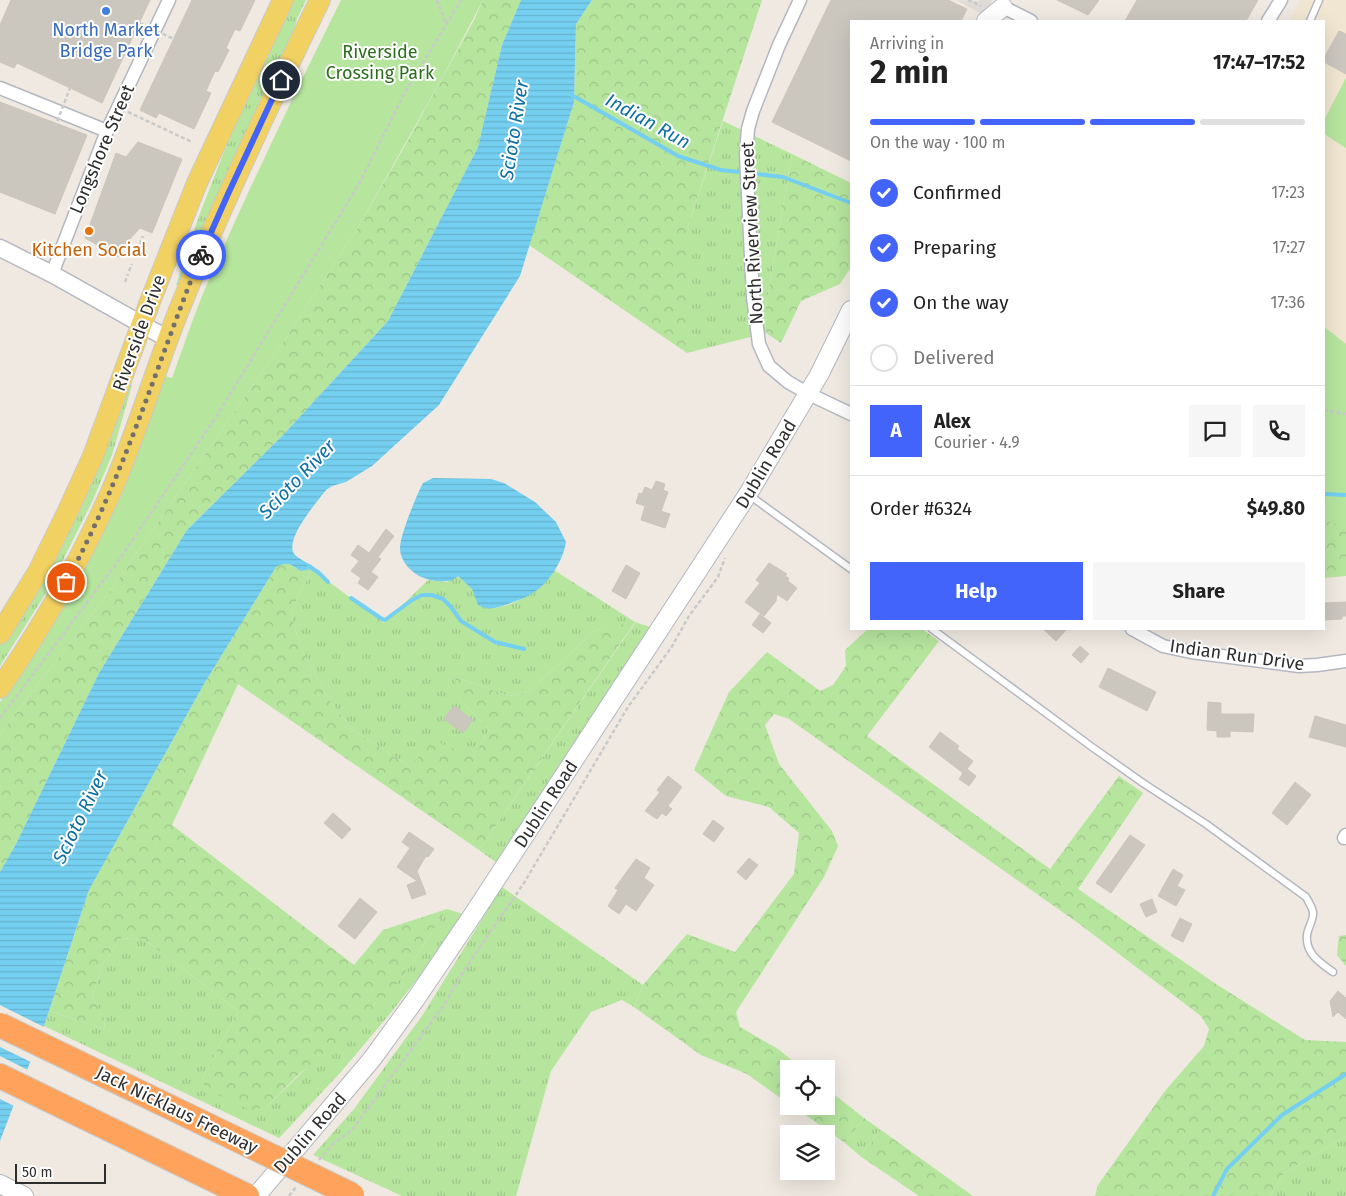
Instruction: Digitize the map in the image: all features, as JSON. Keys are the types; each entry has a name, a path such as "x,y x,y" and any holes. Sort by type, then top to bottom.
{"highway":[{"name":"Jack Nicklaus Freeway","path":"0,1025 353,1195"},
{"path":"0,1076 247,1196"}],"main road":[{"name":"Riverside Drive","path":"0,634 38,572 68,513 96,448 197,183 283,0"},
{"name":"Riverside Drive","path":"0,688 46,617 81,556 111,490 168,339 228,194 320,0"},
{"path":"985,14 1003,10"},
{"name":"Dublin Road","path":"256,1196 353,1082 415,1000 495,882 748,494 809,394 850,312"},
{"path":"0,1184 24,1196"}],"street":[{"name":"Longshore Street","path":"52,274 107,131 169,0"},
{"name":"North Riverview Street","path":"800,0 779,45 753,111 748,129 746,154 753,297 759,344 770,366 788,382 809,394"},
{"path":"1269,20 1280,0"},
{"path":"1003,10 1028,20"},
{"path":"0,88 107,131"},
{"path":"0,248 52,274 168,339"},
{"path":"809,394 850,414"},
{"name":"Indian Run Drive","path":"1134,630 1163,646 1191,652 1299,666 1346,661"}],"lane":[{"path":"1310,20 1318,0"},
{"path":"748,494 850,568"},
{"path":"933,630 1099,752 1206,824 1306,897 1313,912 1312,922 1307,935 1308,947 1316,960 1333,972"}],"path":[{"path":"437,0 446,24"},
{"path":"0,718 119,560 216,417 359,184 403,96 462,0"},
{"path":"968,0 985,14"},
{"path":"139,23 174,39"},
{"path":"55,127 70,88"},
{"path":"127,112 192,142"},
{"path":"136,255 143,236"},
{"path":"125,282 132,264"},
{"path":"1325,410 1346,414"},
{"path":"315,1164 333,1144 352,1130 444,1005 465,968 524,883 628,707 671,648 689,616 718,577 726,554"},
{"path":"289,1196 298,1185"}],"shaded area":[{"path":"956,0 979,1 992,0 985,16"},
{"path":"1301,0 1346,0 1346,344 1325,328 1325,20 1290,20"}],"green space":[{"path":"289,0 306,0 297,19 292,40 181,287 176,285 199,216 227,144 275,42 283,12"},
{"name":"Riverside Crossing Park","path":"341,0 483,0 441,80 357,229 285,339 115,584 0,734 0,702 12,685 162,375 172,378 198,306 218,259"},
{"path":"483,0 521,0 502,45 478,147 388,321 284,434 187,530 99,673 16,844 0,872 0,734 115,584 285,339 357,229 411,135"},
{"path":"592,0 762,0 687,229 687,353 529,245 574,102 576,24"},
{"path":"1346,78 1346,148 1325,135 1325,118"},
{"path":"723,121 792,154 765,312 766,333 687,353 687,229"},
{"path":"792,154 850,183 850,269 840,284 801,301 781,343 766,333 765,312"},
{"path":"1325,328 1346,344 1346,576 1325,578"},
{"path":"1325,328 1346,344 1346,526 1325,521"},
{"path":"127,383 132,385 112,455 92,502 49,588 0,666 0,645 20,615"},
{"path":"283,563 289,563 300,571 312,569 291,611 299,645 332,704 353,730 410,767 433,740 473,757 489,730 456,695 456,677 509,696 528,692 596,630 635,622 479,850 238,684 172,825 354,965 383,930 447,909 403,976 376,1011 297,1076 267,1106 252,1111 206,1089 202,1079 238,1011 145,940 121,938 103,964 92,996 104,1018 105,1029 49,1011 89,890 204,684 276,567"},
{"path":"312,569 384,623 428,580 447,582 458,576 473,590 477,602 485,607 496,608 507,605 530,593 540,586 554,570 635,622 650,627 497,863 479,850 635,623 596,630 528,692 509,696 456,677 456,695 489,730 473,757 410,767 353,730 332,704 299,645 291,611"},
{"path":"867,630 923,630 939,641 867,736 1050,869 1119,776 1143,793 1078,889 1216,984 1305,1040 1346,1042 1346,1136 1284,1173 1270,1196 1095,1196 1098,1185 1165,1091 1204,1046 1209,1029 1201,1016 1078,923 789,719 774,714 765,725 779,764 832,831 838,846 824,877 736,1012 740,1027 778,1049 792,1060 780,1060 780,1098 747,1074 701,1055 634,1007 643,985 687,934 735,952 794,874 799,833 769,807 726,796 694,770 729,692 767,652 820,691 833,685 846,666 845,650"},
{"path":"502,887 643,985 634,1007 622,1000 591,1012 551,1071 516,1196 402,1196 313,1155 354,1109 422,1016"},
{"path":"447,909 463,914 430,963 340,1073 279,1138 44,1026 49,1011 105,1029 104,1018 92,996 103,964 121,938 145,940 238,1011 202,1079 267,1106 403,976"},
{"path":"1346,935 1346,966 1337,955 1339,936"},
{"path":"835,1095 864,1118 845,1143 835,1136 835,1125 820,1125 806,1115 835,1115"},
{"path":"864,1118 881,1130 860,1156 845,1143"},
{"path":"881,1130 973,1196 919,1196 860,1156"},
{"path":"1346,1136 1346,1196 1270,1196 1284,1173"}],"water":[{"name":"Scioto River","path":"521,0 592,0 576,24 574,102 520,276 439,405 372,466 346,482 332,486 316,502 298,529 292,545 294,554 312,566 312,569 300,571 286,564 276,567 204,684 89,890 44,1026 0,1141 0,872 16,844 99,673 187,530 284,434 388,321 478,147 502,45"},
{"path":"433,478 491,479 504,483 535,502 556,522 566,542 558,564 539,589 524,598 500,607 489,608 478,605 472,589 458,576 453,580 436,581 419,576 412,571 400,552 402,536 423,483"}],"pier":[{"path":"0,1005 46,1028 33,1063 0,1047"},
{"path":"0,1056 30,1071 16,1107 0,1099"}],"building":[{"path":"11,0 150,0 102,103 17,63 14,68 0,62 0,25"},
{"path":"192,0 255,0 240,31 235,29 226,48 229,50 218,72 215,71 206,91 211,93 194,129 159,113 156,118 140,110"},
{"path":"831,0 948,0 967,9 962,20 850,20 850,161 772,122"},
{"path":"1057,0 1099,0 1088,15"},
{"path":"1137,0 1258,0 1247,20 1126,20"},
{"path":"1339,31 1346,34 1346,74 1325,63 1325,56"},
{"path":"0,102 87,135 55,214 0,192"},
{"path":"138,142 182,159 152,233 140,228 128,241 119,257 85,238 116,153 126,157"},
{"path":"656,481 665,484 663,490 668,492 661,511 670,514 665,528 641,520 645,506 636,503 639,493 642,494 645,487 652,490"},
{"path":"386,529 394,536 378,557 381,559 371,572 378,577 368,590 358,583 361,578 351,571 359,561 351,555 358,545 369,553"},
{"path":"769,563 787,574 785,576 789,578 788,581 797,588 787,601 777,594 776,601 764,616 745,602 760,583 756,580"},
{"path":"626,565 640,573 626,599 612,591"},
{"path":"1346,602 1346,616 1342,616 1342,619 1325,620 1325,603"},
{"path":"760,614 771,623 763,633 752,625"},
{"path":"1044,630 1066,630 1056,641"},
{"path":"1080,646 1089,654 1081,663 1072,655"},
{"path":"1108,668 1156,692 1147,711 1099,687"},
{"path":"1208,702 1221,703 1221,714 1254,714 1253,732 1230,731 1230,737 1217,737 1217,731 1207,730"},
{"path":"454,706 473,720 463,733 444,719"},
{"path":"1315,716 1346,725 1346,747 1309,737"},
{"path":"940,732 959,746 957,749 973,761 967,769 976,776 969,786 959,779 963,773 929,747"},
{"path":"668,776 682,787 668,806 672,809 666,816 662,813 657,819 645,811 660,792 657,790"},
{"path":"1295,782 1311,795 1287,825 1272,813"},
{"path":"333,813 351,829 342,839 324,823"},
{"path":"713,820 724,828 714,842 703,834"},
{"path":"409,832 434,849 428,857 426,856 417,871 426,894 412,899 407,885 417,881 397,867 410,848 402,842"},
{"path":"1130,835 1145,845 1111,893 1096,883"},
{"path":"749,858 758,865 746,880 737,872"},
{"path":"636,859 650,868 644,878 654,885 636,911 626,904 619,914 608,906 618,890 615,888"},
{"path":"1173,869 1183,875 1177,886 1185,890 1176,906 1158,896"},
{"path":"360,898 377,912 355,939 338,926"},
{"path":"1152,899 1157,912 1146,917 1140,904"},
{"path":"1180,918 1192,924 1183,942 1171,936"},
{"path":"1338,991 1346,998 1346,1019 1338,1012 1333,1017 1330,1001"}],"waterway":[{"name":"Indian Run","path":"570,94 678,156 721,170 783,177 850,203"},
{"name":"Indian Run","path":"1325,494 1346,495"},
{"path":"309,566 328,582"},
{"path":"351,598 385,620 412,600 422,595 432,595 443,599 461,621 495,642 524,649"},
{"path":"1213,1196 1227,1169 1282,1115 1346,1074"}],"way so far":[{"path":"66,582 81,556 111,490 201,255"}],"place":[{"name":"North Market Bridge Park","path":"106,11"},
{"name":"Kitchen Social","path":"89,231"}],"route":[{"path":"201,255 281,80"}]}
